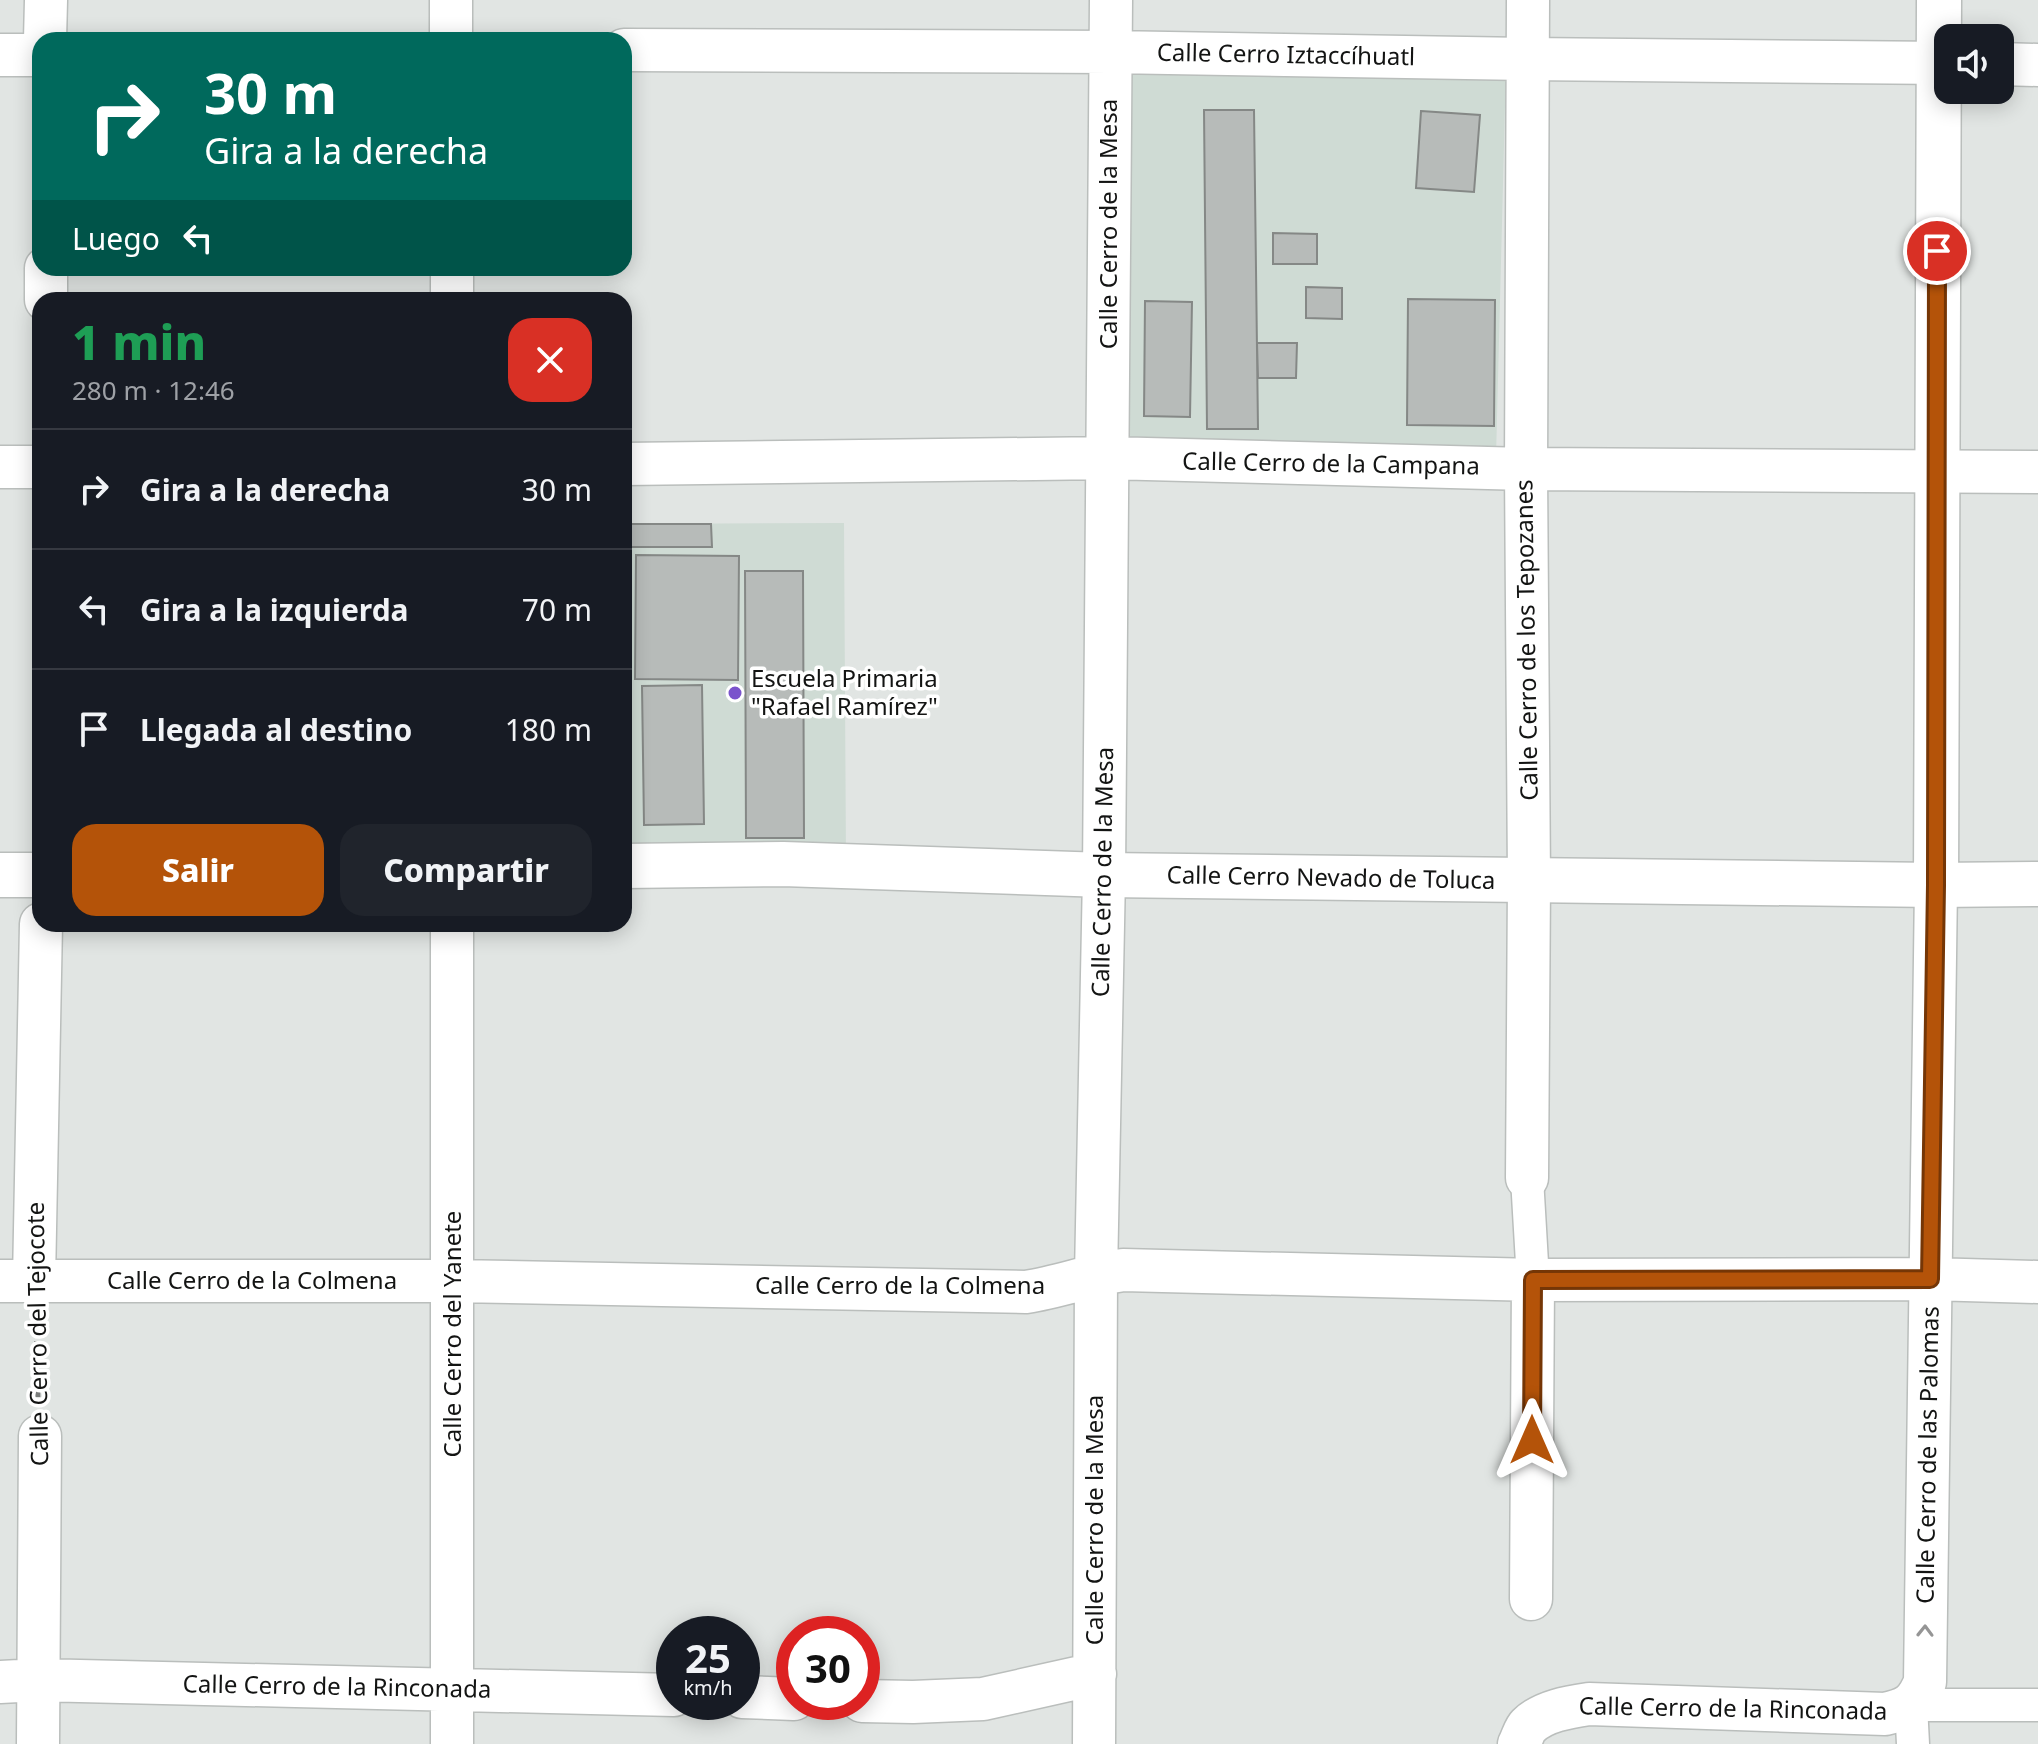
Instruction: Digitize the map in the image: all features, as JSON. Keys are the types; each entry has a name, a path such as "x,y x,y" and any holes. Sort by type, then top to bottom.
{"street":[{"path":"45,32 46,0"},
{"path":"451,0 451,32"},
{"name":"Calle Cerro de la Mesa","path":"1094,1744 1096,1275 1104,875 1111,0"},
{"name":"Calle Cerro de los Tepozanes","path":"1528,0 1527,1178 1533,1280"},
{"name":"Calle Cerro de las Palomas","path":"1939,0 1941,24"},
{"name":"Calle Cerro Iztaccíhuatl","path":"632,50 1110,52 1934,63"},
{"path":"0,55 32,55"},
{"path":"2014,64 2038,65"},
{"name":"Calle Cerro de las Palomas","path":"1912,1724 1925,1682 1942,104"},
{"name":"Calle Cerro de la Campana","path":"632,464 1108,458 1526,469 2038,472"},
{"path":"0,467 32,467"},
{"name":"Calle Cerro Nevado de Toluca","path":"632,866 783,864 1104,875 2038,884"},
{"path":"0,875 32,875"},
{"name":"Calle Cerro del Tejocote","path":"17,1280 40,932"},
{"name":"Calle Cerro del Yanete","path":"452,932 452,1744"},
{"name":"Calle Cerro de la Colmena","path":"17,1280 453,1281 1026,1292 1123,1270 1533,1280 1930,1279 2038,1282"},
{"path":"1531,1599 1533,1280"},
{"name":"Calle Cerro del Tejocote","path":"38,1744 19,1681 40,1436"},
{"path":"880,1701 983,1699 1095,1674"},
{"name":"Calle Cerro de la Rinconada","path":"19,1681 656,1695"},
{"name":"Calle Cerro de la Rinconada","path":"1523,1736 1545,1715 1566,1707 1589,1704 1885,1714 1897,1711 1912,1724 2038,1705"}],"path":[{"name":"Calle Cerro del Tejocote","path":"17,1280 40,1436"}],"shaded area":[{"path":"1506,67 1496,457 1129,449 1126,68"},
{"name":"Escuela Primaria \"Rafael Ramírez\"","path":"844,523 846,862 632,862 632,524"}],"building":[{"path":"1204,110 1254,110 1258,429 1207,429"},
{"path":"1421,111 1480,115 1474,192 1416,188"},
{"path":"1273,233 1317,234 1317,264 1273,264"},
{"path":"1306,287 1342,288 1342,319 1306,318"},
{"path":"1408,299 1495,300 1494,426 1407,425"},
{"path":"1145,301 1192,302 1190,417 1144,416"},
{"path":"1257,343 1297,343 1296,378 1258,378"},
{"path":"632,524 711,524 712,547 632,547"},
{"path":"636,555 739,556 738,680 635,679"},
{"path":"745,571 803,571 804,838 746,838"},
{"path":"702,685 704,824 644,825 642,686"}],"place":[{"name":"Escuela Primaria \"Rafael Ramírez\"","path":"735,693"}],"route":[{"path":"1532,1440 1533,1280 1930,1279 1936,885 1937,251"}]}
